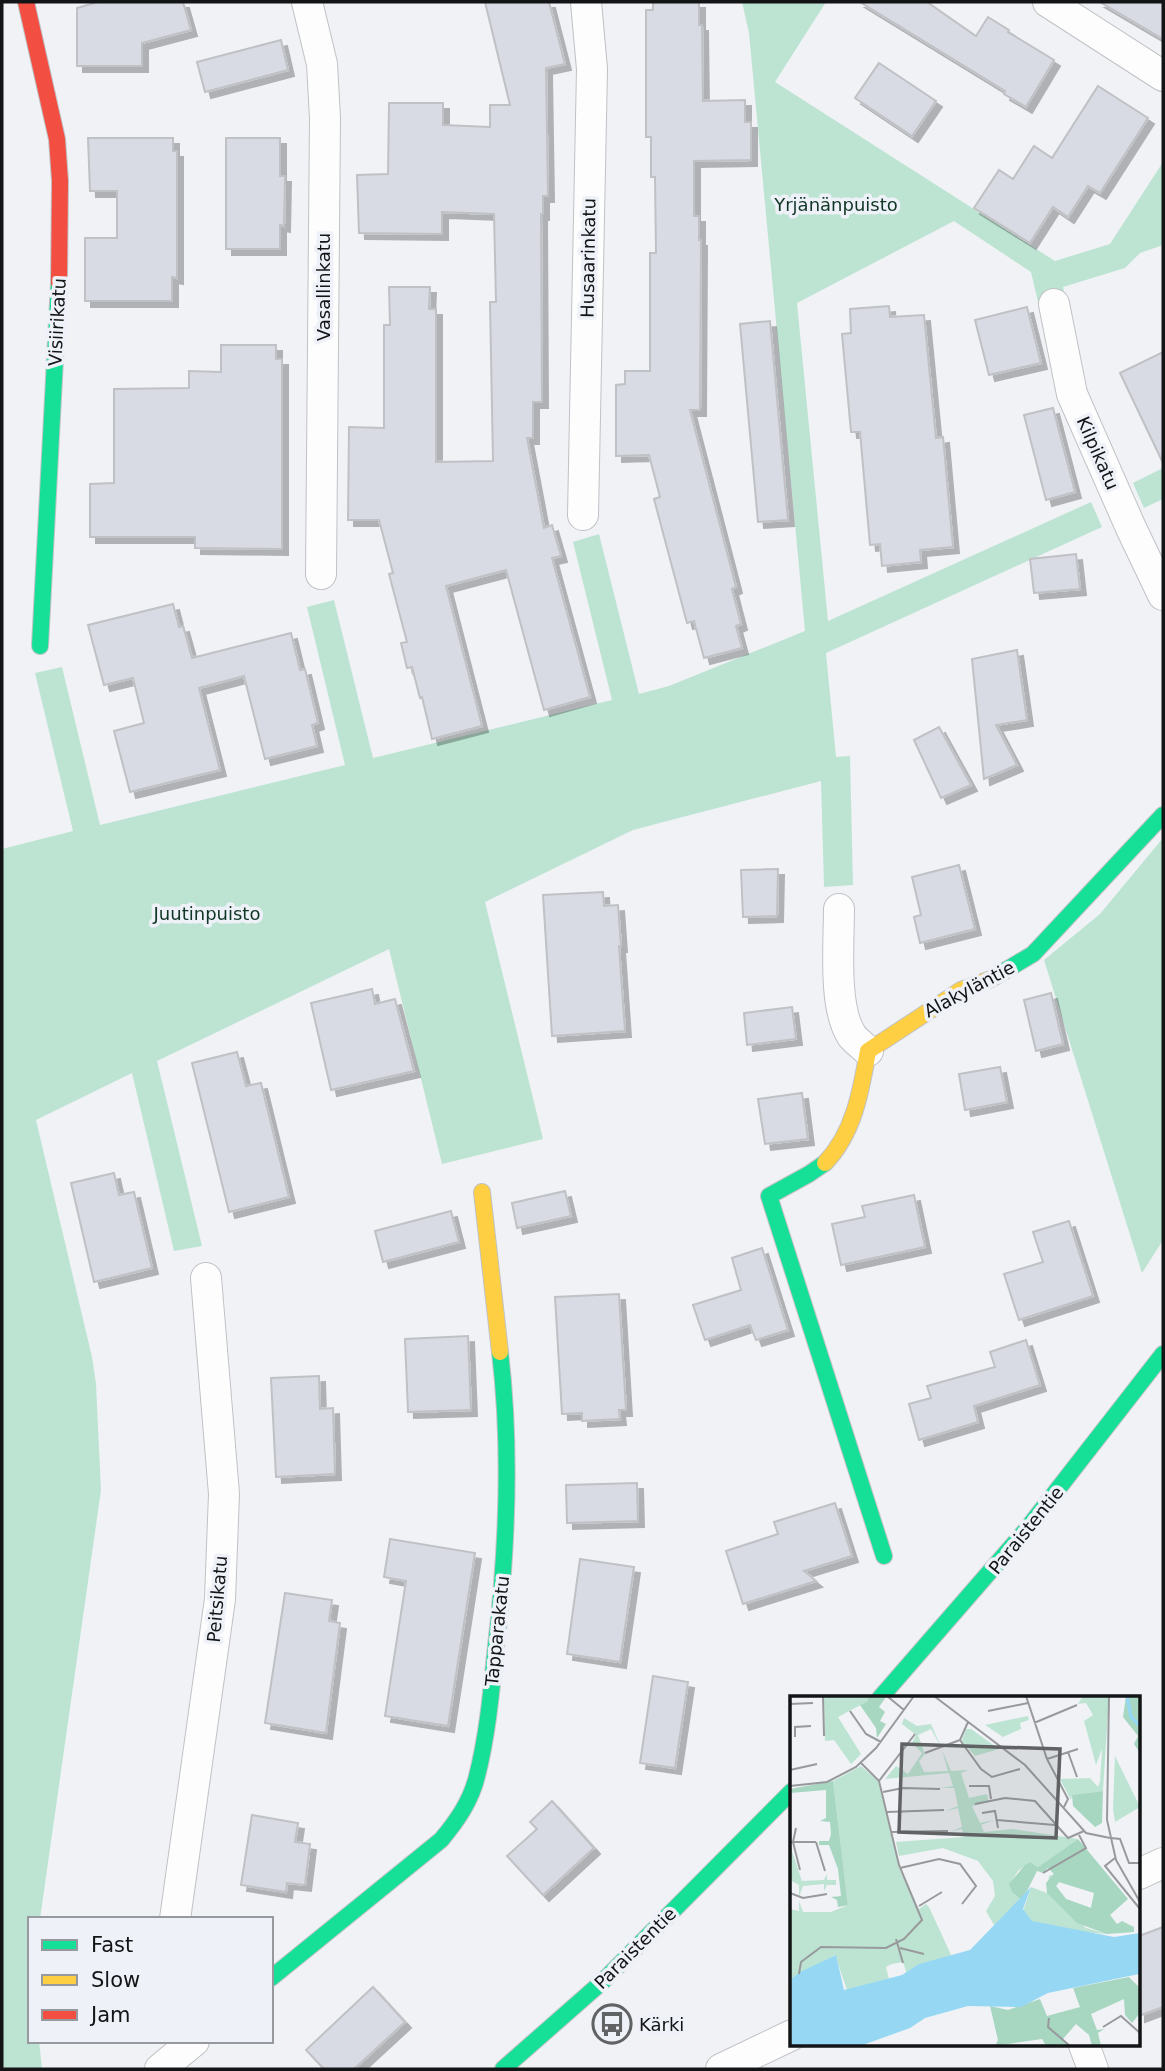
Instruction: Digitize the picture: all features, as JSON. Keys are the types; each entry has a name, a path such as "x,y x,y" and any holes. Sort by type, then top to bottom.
{"street":[{"name":"Visiirikatu","path":"26,2 57,139 61,207 40,646"},
{"name":"Vasallinkatu","path":"307,2 322,64 324,118 321,574"},
{"name":"Husaarinkatu","path":"583,515 592,69 586,2"},
{"path":"1048,2 1163,76"},
{"name":"Kilpikatu","path":"1054,304 1072,394 1130,528 1163,595"},
{"name":"Alakyläntie","path":"868,1051 961,990 997,976 1033,954 1163,815"},
{"path":"839,909 839,983 842,1008 851,1035 868,1051 856,1107 843,1141 821,1166 768,1196 884,1556"},
{"name":"Tapparakatu","path":"273,1976 441,1840 461,1816 478,1777 502,1595 508,1475 503,1376 482,1192"},
{"name":"Peitsikatu","path":"175,1917 219,1599 221,1563 224,1494 206,1278"},
{"name":"Paraistentie","path":"882,1696 949,1622 1104,1435 1163,1354"},
{"name":"Paraistentie","path":"503,2069 602,1982 790,1793"},
{"path":"1140,1874 1163,1863"},
{"path":"721,2069 790,2036"},
{"path":"164,2057 190,2043"},
{"path":"1084,2046 1093,2069"}],"green space":[{"path":"742,2 826,2 775,82 1055,261 1110,244 1163,162 1163,245 1140,253 1125,268 1063,287 1065,295 1038,302 1031,272 954,221 797,303 828,621 1091,502 1102,527 826,653 836,757 850,756 853,885 824,887 821,781 633,830 485,902 543,1139 442,1164 389,949 157,1061 202,1246 174,1251 132,1073 36,1120 92,1357 96,1384 101,1490 40,1917 28,1917 28,2043 39,2043 42,2069 2,2069 2,849 73,831 35,673 62,667 100,825 345,765 307,607 334,600 373,758 612,700 573,542 599,534 639,694 669,686 805,631 749,33"},
{"path":"1163,468 1163,499 1144,508 1133,483"},
{"path":"1163,838 1163,1240 1142,1273 1044,960 1100,914"}],"building":[{"path":"98,2 183,2 191,30 142,43 142,66 77,66 77,8"},
{"path":"485,2 549,2 565,64 546,68 548,196 543,196 541,214 542,402 533,402 533,438 527,438 544,528 552,525 561,556 552,558 590,697 544,710 506,570 446,586 482,726 432,739 412,667 407,668 401,643 407,642 389,574 393,573 379,520 348,520 349,427 384,428 384,325 390,325 389,287 430,287 429,309 436,309 436,462 493,461 490,302 496,302 494,214 442,212 442,234 359,233 357,175 388,174 389,103 443,103 443,125 490,127 490,105 510,105"},
{"path":"653,2 699,2 703,101 745,100 745,122 751,122 751,160 694,161 694,216 699,216 701,240 700,410 690,410 736,587 732,589 741,624 736,626 742,648 704,658 694,621 687,623 654,499 660,497 649,455 616,456 616,385 625,384 625,371 650,371 650,253 656,253 655,177 651,177 651,137 646,137 646,10 653,10"},
{"path":"860,2 927,2 976,36 988,17 1054,60 1026,107 1004,94 1005,91"},
{"path":"1100,2 1163,2 1163,39"},
{"path":"281,40 288,70 205,92 197,62"},
{"path":"879,63 936,101 912,136 855,98"},
{"path":"1098,86 1148,118 1100,193 1088,186 1068,217 1053,207 1030,243 974,208 999,170 1013,179 1034,146 1052,158"},
{"path":"88,138 173,138 173,151 177,151 177,278 172,277 172,301 85,301 85,238 117,238 117,191 90,191"},
{"path":"226,138 280,138 280,176 285,176 284,226 280,225 280,249 226,249"},
{"path":"889,306 890,317 924,315 936,438 943,437 953,547 920,550 921,562 882,566 880,544 870,545 860,432 851,432 842,334 851,333 850,309"},
{"path":"1027,307 1041,363 989,375 975,320"},
{"path":"770,321 788,520 758,522 740,324"},
{"path":"221,345 276,345 276,359 282,359 282,549 195,548 195,537 90,537 90,484 114,483 114,389 189,388 189,371 221,372"},
{"path":"1163,352 1163,463 1120,373"},
{"path":"1053,408 1075,492 1046,500 1024,415"},
{"path":"1076,554 1080,589 1034,593 1030,559"},
{"path":"173,604 179,627 183,626 192,658 291,633 300,670 305,669 318,723 312,725 317,746 265,759 244,676 199,688 220,770 130,792 114,731 144,723 133,678 104,685 88,625"},
{"path":"1017,650 1027,720 996,725 1017,765 984,779 972,659"},
{"path":"939,727 971,785 941,798 914,740"},
{"path":"959,865 975,929 920,943 914,917 921,915 912,877"},
{"path":"778,869 777,916 743,917 741,870"},
{"path":"603,892 604,906 618,905 625,1031 552,1036 543,895"},
{"path":"372,989 375,1004 395,999 414,1071 331,1090 311,1003"},
{"path":"1051,993 1063,1044 1036,1051 1024,1000"},
{"path":"792,1007 796,1039 747,1045 744,1013"},
{"path":"237,1052 246,1086 261,1083 289,1197 229,1212 192,1063"},
{"path":"1000,1067 1007,1102 965,1110 959,1074"},
{"path":"802,1093 808,1139 765,1144 758,1099"},
{"path":"114,1173 119,1195 134,1192 152,1268 94,1282 71,1183"},
{"path":"565,1191 571,1216 517,1228 512,1203"},
{"path":"914,1195 925,1247 841,1265 832,1224 865,1217 862,1206"},
{"path":"451,1211 459,1242 383,1262 375,1231"},
{"path":"1069,1221 1093,1296 1019,1320 1004,1274 1043,1262 1033,1232"},
{"path":"762,1248 788,1330 756,1340 750,1325 705,1340 693,1305 741,1290 732,1258"},
{"path":"619,1294 626,1410 619,1410 620,1419 582,1421 582,1413 562,1414 555,1297"},
{"path":"468,1336 471,1410 408,1412 405,1339"},
{"path":"1026,1340 1040,1385 974,1406 978,1422 919,1440 909,1404 931,1398 927,1386 995,1367 990,1352"},
{"path":"319,1376 320,1409 333,1408 335,1474 276,1477 271,1378"},
{"path":"637,1483 638,1521 567,1523 566,1485"},
{"path":"835,1503 852,1556 804,1571 816,1581 743,1604 726,1551 778,1534 774,1522"},
{"path":"390,1539 475,1553 448,1726 385,1716 406,1581 384,1577"},
{"path":"580,1559 634,1567 620,1662 567,1654"},
{"path":"285,1593 332,1600 329,1621 340,1623 326,1733 265,1723"},
{"path":"653,1676 688,1682 675,1768 640,1763"},
{"path":"552,1801 594,1848 543,1895 507,1856 537,1829 530,1822"},
{"path":"252,1815 298,1823 295,1842 310,1844 305,1885 287,1883 286,1892 241,1885"},
{"path":"1163,1927 1163,2007 1140,2016 1140,1936"},
{"path":"373,1987 405,2022 354,2069 324,2069 306,2050"}],"traffic: fast":[{"path":"40,646 59,283"},
{"path":"991,979 1033,954 1163,815"},
{"path":"825,1163 769,1196 884,1556"},
{"path":"273,1976 441,1840 453,1826 471,1794 483,1746 490,1701 505,1541 506,1428 500,1352"},
{"path":"882,1696 1026,1530 1163,1354"},
{"path":"503,2069 602,1982 790,1793"}],"traffic: slow":[{"path":"825,1163 850,1125 868,1051 961,990 991,979"},
{"path":"482,1192 500,1352"}],"traffic: jam":[{"path":"26,2 57,139 60,181 59,283"}],"place":[{"name":"Kärki","path":"612,2024"}],"park label":[{"name":"Yrjänänpuisto","path":"836,204"},
{"name":"Juutinpuisto","path":"207,913"}]}
